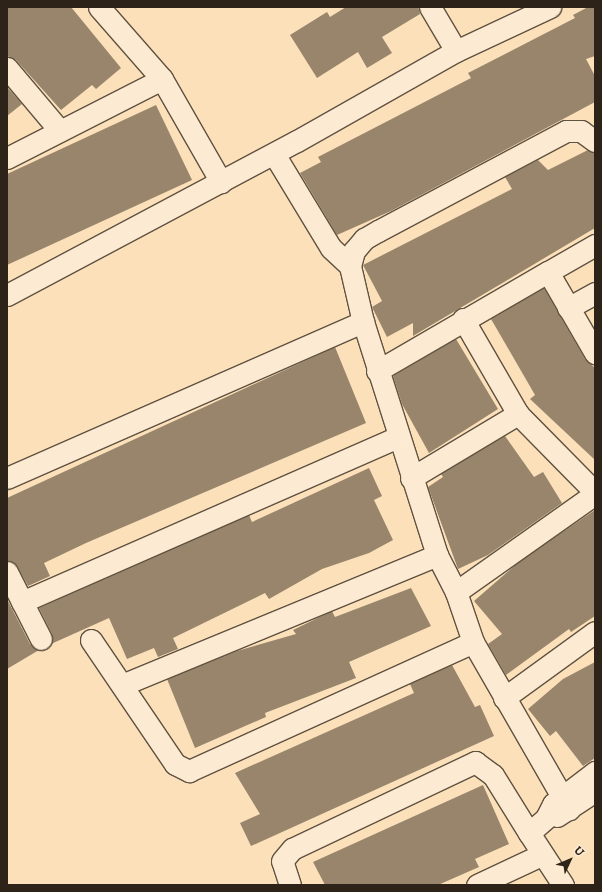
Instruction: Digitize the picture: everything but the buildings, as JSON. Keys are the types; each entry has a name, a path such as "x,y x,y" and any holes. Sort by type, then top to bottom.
{"street":[{"path":"99,7 162,80 221,182"},
{"path":"430,7 456,51"},
{"path":"7,295 274,154 456,51 550,7"},
{"path":"7,68 60,131"},
{"path":"7,158 162,80"},
{"path":"565,803 473,642 456,592 437,555 377,371 363,322 350,266 354,251 364,239 566,131 581,131 595,141"},
{"path":"274,154 331,248 350,266"},
{"path":"377,371 463,319 595,245"},
{"path":"548,272 595,354"},
{"path":"568,308 595,293"},
{"path":"456,592 595,493 518,414 463,319"},
{"path":"7,478 363,322"},
{"path":"411,478 518,414"},
{"path":"22,602 398,437"},
{"path":"122,685 437,555"},
{"path":"7,572 41,639"},
{"path":"504,698 595,632"},
{"path":"91,640 175,764 193,771 473,642"},
{"path":"290,885 282,861 292,849 475,762 493,775 541,855 563,885"},
{"path":"529,833 546,818 561,816 565,803 595,772"},
{"path":"565,803 595,790"},
{"path":"477,885 541,855"}]}
